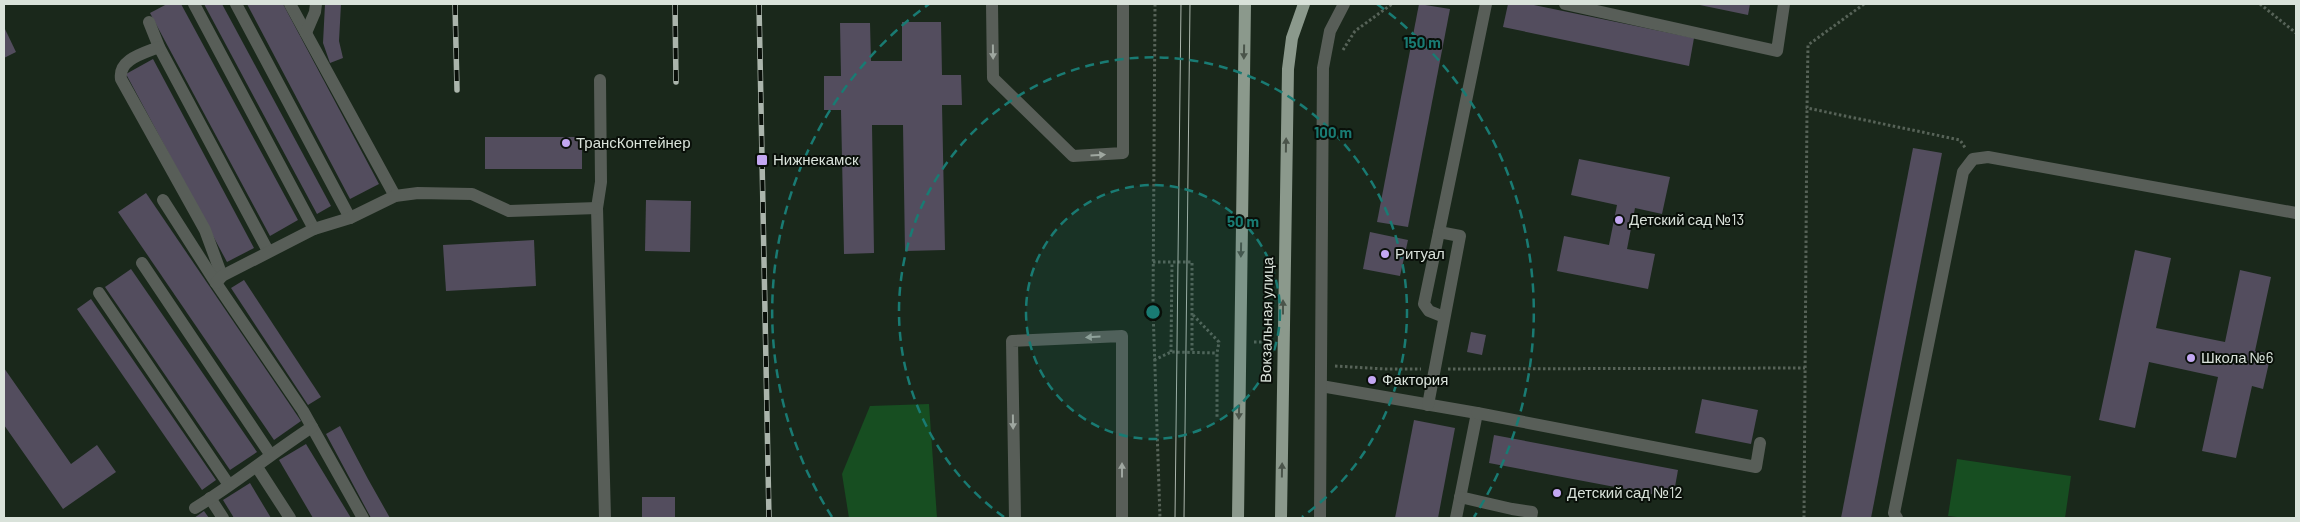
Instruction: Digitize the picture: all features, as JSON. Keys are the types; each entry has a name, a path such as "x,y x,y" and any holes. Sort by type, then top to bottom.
{"main road":[{"name":"Вокзальная улица","path":"1238,518 1245,4"},
{"name":"Вокзальная улица","path":"1281,518 1286,103 1292,38 1304,4"}],"street":[{"path":"194,4 314,229"},
{"path":"236,4 350,218"},
{"path":"290,4 395,196"},
{"path":"306,33 316,12 316,4"},
{"path":"992,4 993,78 1073,156 1123,153 1123,4"},
{"path":"1320,518 1328,387 1323,68 1330,31 1344,4"},
{"path":"1444,317 1429,311 1424,304 1486,4"},
{"path":"1564,4 1777,50 1784,4"},
{"path":"149,22 160,47 268,251"},
{"path":"160,47 139,55 122,66 120,72 121,79 204,230 219,280"},
{"path":"600,80 601,182 597,208 605,518"},
{"path":"1897,518 1894,513 1963,172 1973,159 1988,158 2296,213"},
{"path":"219,280 268,251 314,229 350,218 395,196 418,193 472,194 509,211 597,208"},
{"path":"163,200 219,280 312,427 363,518"},
{"path":"1428,405 1460,236 1439,232"},
{"path":"142,263 270,454"},
{"path":"99,293 230,485"},
{"path":"1015,518 1012,341 1122,336 1122,518"},
{"path":"1328,387 1756,467 1760,442"},
{"path":"1456,518 1477,414"},
{"path":"195,508 257,467 270,454 312,427"},
{"path":"257,467 290,518"},
{"path":"1460,497 1532,512 1531,518"},
{"path":"210,498 223,518"}],"path":[{"path":"1155,4 1153,262 1154,360 1160,518"},
{"path":"1340,56 1346,42 1355,31 1392,4"},
{"path":"1804,518 1808,45 1864,4"},
{"path":"2260,4 2296,34"},
{"path":"1807,108 1960,140 1973,159"},
{"path":"1153,262 1192,262 1192,352"},
{"path":"1171,352 1172,262"},
{"path":"1192,315 1219,342 1217,353 1216,419"},
{"path":"1249,342 1274,342"},
{"path":"1154,360 1171,352 1217,353"},
{"path":"1328,357 1334,366 1328,387"},
{"path":"1328,357 1334,366"},
{"path":"1334,366 1385,369 1805,368"}],"green space":[{"path":"929,404 937,518 849,518 842,474 870,406"},
{"path":"1957,459 2071,476 2065,518 1966,518 1948,516"}],"building":[{"path":"167,4 181,4 298,220 270,236 150,13"},
{"path":"204,4 222,4 331,206 317,214"},
{"path":"247,4 283,4 379,184 350,199"},
{"path":"325,4 341,4 339,41 343,58 330,63 323,43"},
{"path":"1419,4 1450,9 1408,227 1377,222"},
{"path":"1508,4 1529,4 1694,38 1689,66 1503,27"},
{"path":"1695,4 1750,4 1748,15"},
{"path":"902,22 941,22 942,75 961,75 962,105 942,105 945,250 905,251 903,125 872,125 874,253 844,254 841,110 824,110 824,76 841,76 840,23 870,23 871,61 902,61"},
{"path":"4,27 16,52 4,58"},
{"path":"153,59 254,248 227,262 126,74"},
{"path":"485,137 582,137 582,169 485,169"},
{"path":"1913,148 1942,153 1871,518 1841,518"},
{"path":"1579,159 1670,177 1662,214 1635,208 1627,249 1655,254 1648,289 1557,271 1564,236 1609,245 1617,205 1571,195"},
{"path":"146,193 301,421 274,440 118,212"},
{"path":"646,200 691,201 690,252 645,251"},
{"name":"Ритуал","path":"1370,232 1408,240 1400,276 1363,269"},
{"path":"534,240 536,286 446,291 443,245"},
{"name":"Школа №6","path":"2135,250 2171,258 2156,328 2225,342 2240,270 2271,277 2255,351 2271,354 2263,389 2252,386 2236,458 2202,451 2218,377 2149,362 2135,428 2099,420"},
{"path":"131,269 257,452 230,470 105,287"},
{"path":"244,280 321,397 308,405 231,288"},
{"path":"91,299 216,480 202,490 77,309"},
{"path":"1471,332 1486,335 1482,355 1467,352"},
{"path":"4,368 71,464 97,445 116,472 63,509 4,425"},
{"path":"1702,399 1758,410 1751,444 1695,433"},
{"path":"1414,420 1455,428 1438,518 1395,518"},
{"path":"340,426 390,518 371,518 326,434"},
{"path":"1494,435 1678,470 1673,498 1489,463"},
{"path":"306,444 351,518 313,518 279,460"},
{"path":"250,483 271,518 234,518 223,500"},
{"path":"642,497 675,497 675,518 642,518"},
{"path":"204,511 209,518 194,518"}],"tram line":[{"path":"1175,518 1181,4"},
{"path":"1184,518 1190,4"}],"railway":[{"path":"455,4 457,90"},
{"path":"675,4 676,82"},
{"path":"759,4 769,518"}],"place":[{"name":"ТрансКонтейнер","path":"566,143"},
{"name":"Нижнекамск","path":"762,160"},
{"name":"Детский сад №13","path":"1619,220"},
{"name":"Ритуал","path":"1385,254"},
{"name":"Школа №6","path":"2191,358"},
{"name":"Фактория","path":"1372,380"},
{"name":"Детский сад №12","path":"1557,493"}]}
